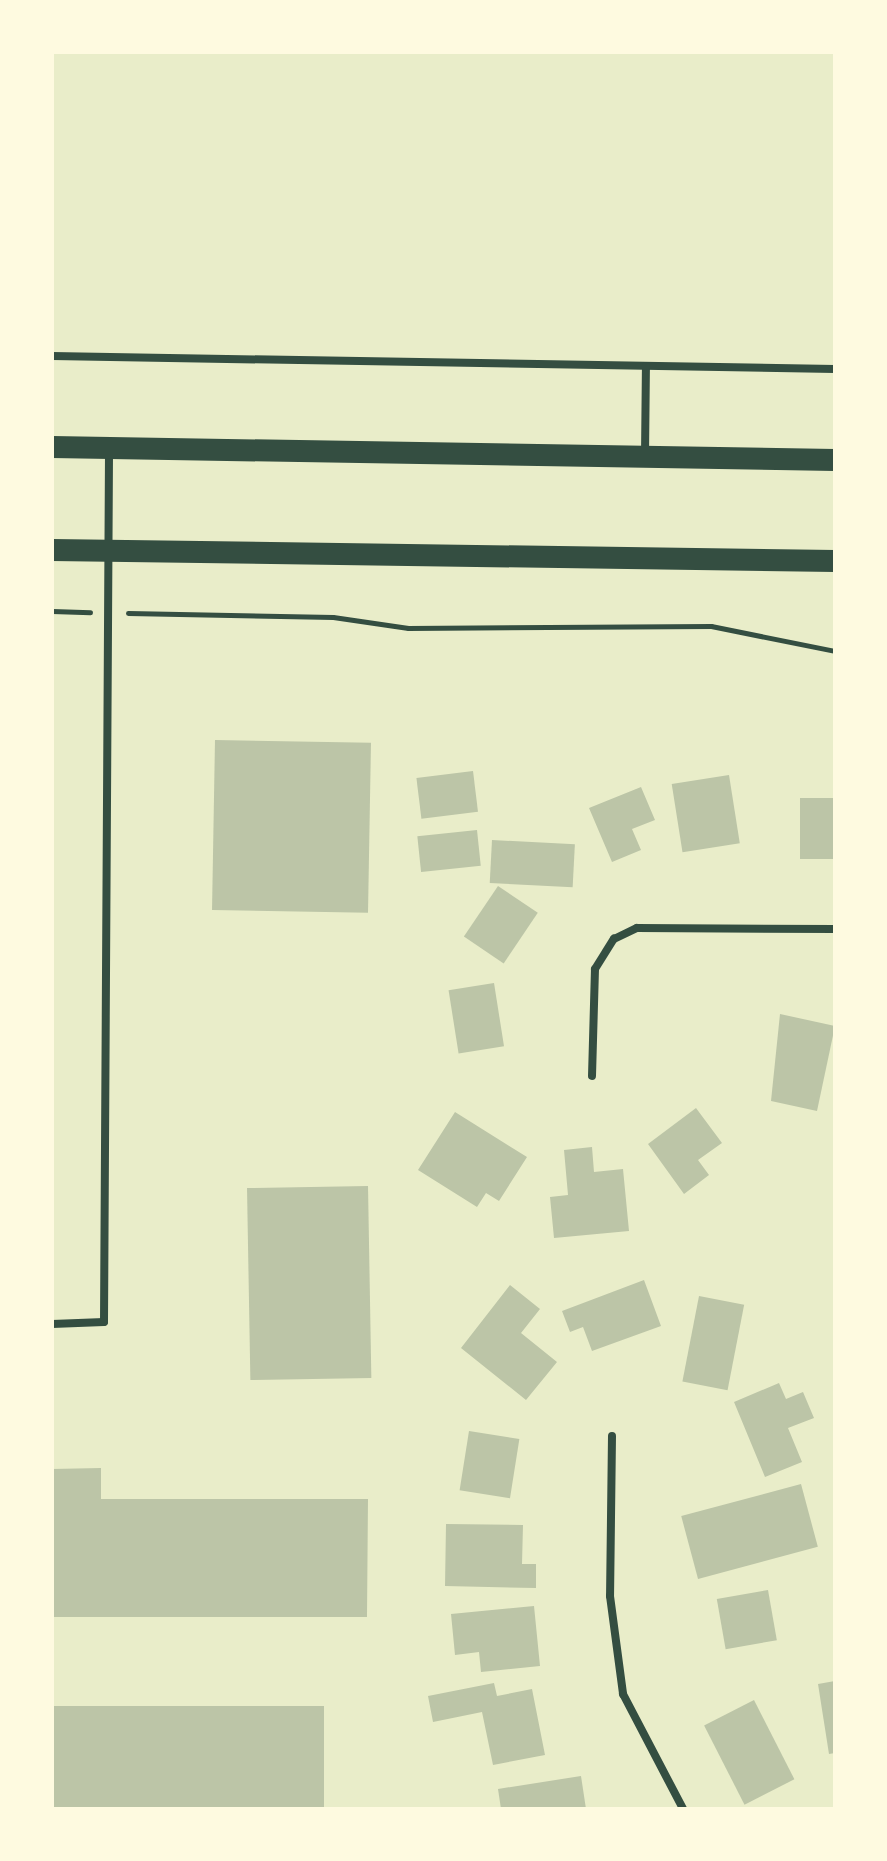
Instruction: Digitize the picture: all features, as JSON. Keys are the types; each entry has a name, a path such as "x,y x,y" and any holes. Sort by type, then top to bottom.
{"highway":[{"path":"52,447 835,460"},
{"path":"52,550 835,561"}],"street":[{"path":"52,356 835,369"},
{"path":"645,457 646,366"},
{"path":"52,1324 104,1322 109,448"},
{"path":"592,1076 595,969 614,939 637,928 835,929"},
{"path":"612,1436 610,1596 623,1694 683,1809"}],"path":[{"path":"52,611 333,617 408,628 711,626 835,651"}],"building":[{"path":"215,740 371,743 368,913 212,910"},
{"path":"473,771 478,812 421,819 416,778"},
{"path":"729,775 740,843 683,852 672,784"},
{"path":"641,787 655,820 632,829 641,850 612,862 589,808"},
{"path":"800,798 835,798 835,859 800,859"},
{"path":"477,830 481,866 421,872 417,836"},
{"path":"492,840 575,844 573,887 490,883"},
{"path":"498,886 538,913 504,963 464,937"},
{"path":"494,983 504,1046 459,1053 449,990"},
{"path":"780,1014 835,1026 817,1111 771,1101"},
{"path":"696,1108 722,1143 698,1160 709,1175 684,1194 648,1144"},
{"path":"455,1112 527,1157 499,1201 486,1193 477,1207 418,1170"},
{"path":"592,1147 594,1172 623,1169 629,1231 554,1238 550,1197 568,1195 564,1150"},
{"path":"368,1186 371,1378 250,1380 247,1188"},
{"path":"644,1280 661,1326 592,1351 583,1327 570,1332 562,1311"},
{"path":"510,1285 540,1309 521,1333 557,1362 526,1400 461,1348"},
{"path":"699,1296 744,1305 728,1390 682,1381"},
{"path":"779,1383 786,1399 803,1392 814,1418 788,1428 802,1462 765,1477 734,1402"},
{"path":"469,1431 519,1439 510,1498 460,1490"},
{"path":"101,1468 101,1499 368,1499 367,1617 52,1617 52,1469"},
{"path":"801,1484 818,1547 698,1579 681,1516"},
{"path":"446,1524 523,1525 522,1564 536,1564 536,1588 445,1586"},
{"path":"768,1590 777,1640 726,1649 717,1599"},
{"path":"534,1606 540,1666 481,1672 479,1652 455,1655 451,1614"},
{"path":"835,1681 835,1753 829,1754 818,1684"},
{"path":"494,1683 497,1696 532,1689 545,1755 493,1765 482,1712 433,1722 428,1696"},
{"path":"754,1700 794,1779 745,1805 704,1725"},
{"path":"52,1706 324,1706 324,1809 52,1809"},
{"path":"581,1776 586,1809 501,1809 498,1789"}]}
